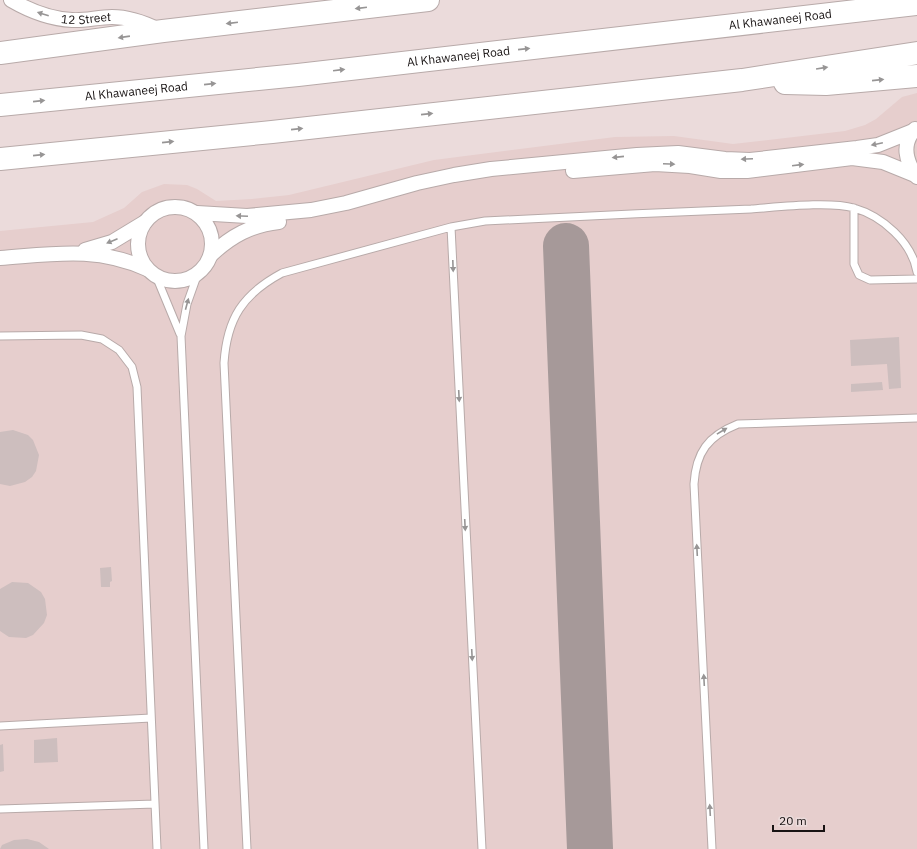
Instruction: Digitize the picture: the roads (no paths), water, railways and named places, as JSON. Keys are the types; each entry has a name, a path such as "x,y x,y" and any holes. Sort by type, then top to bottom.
{"main road":[{"path":"0,53 163,31 428,0"},
{"name":"Al Khawaneej Road","path":"0,105 291,75 917,4"},
{"path":"0,159 280,131 742,80 917,53"},
{"path":"742,80 796,84 826,84 917,76"}],"street":[{"name":"12 Street","path":"11,0 24,8 54,18 72,20 112,17 124,18 163,31"},
{"path":"915,129 908,138 906,156 916,176"},
{"path":"152,272 140,258 138,246 139,233 145,222 153,213 164,208 175,206 187,208 197,213 247,216 311,210 346,203 417,183 454,175 491,170 637,155 678,153 726,159 750,160 878,145 915,129"},
{"path":"211,255 238,233 253,227 348,212 419,192 492,178 655,164 690,166 721,171 747,171 852,158 883,162 916,176"},
{"path":"0,258 93,253 112,256 173,281 186,279 198,273 206,265 211,255 212,246 209,228 197,213"},
{"path":"75,253 112,242 145,222"}],"lane":[{"path":"248,849 224,363 225,344 230,326 239,309 250,294 265,282 282,273 451,227 485,222 559,217 841,205 854,208 878,219 897,235 912,256 917,272"},
{"path":"854,208 854,264 859,275 870,280 917,279"},
{"path":"451,227 482,849"},
{"path":"152,272 181,336"},
{"path":"198,273 187,304 181,336 204,849"},
{"path":"0,336 81,335 102,339 120,350 132,367 137,388 157,849"},
{"path":"712,849 694,484 695,468 700,453 710,440 723,430 738,424 917,418"},
{"path":"0,726 151,718"},
{"path":"0,810 155,804"}]}
